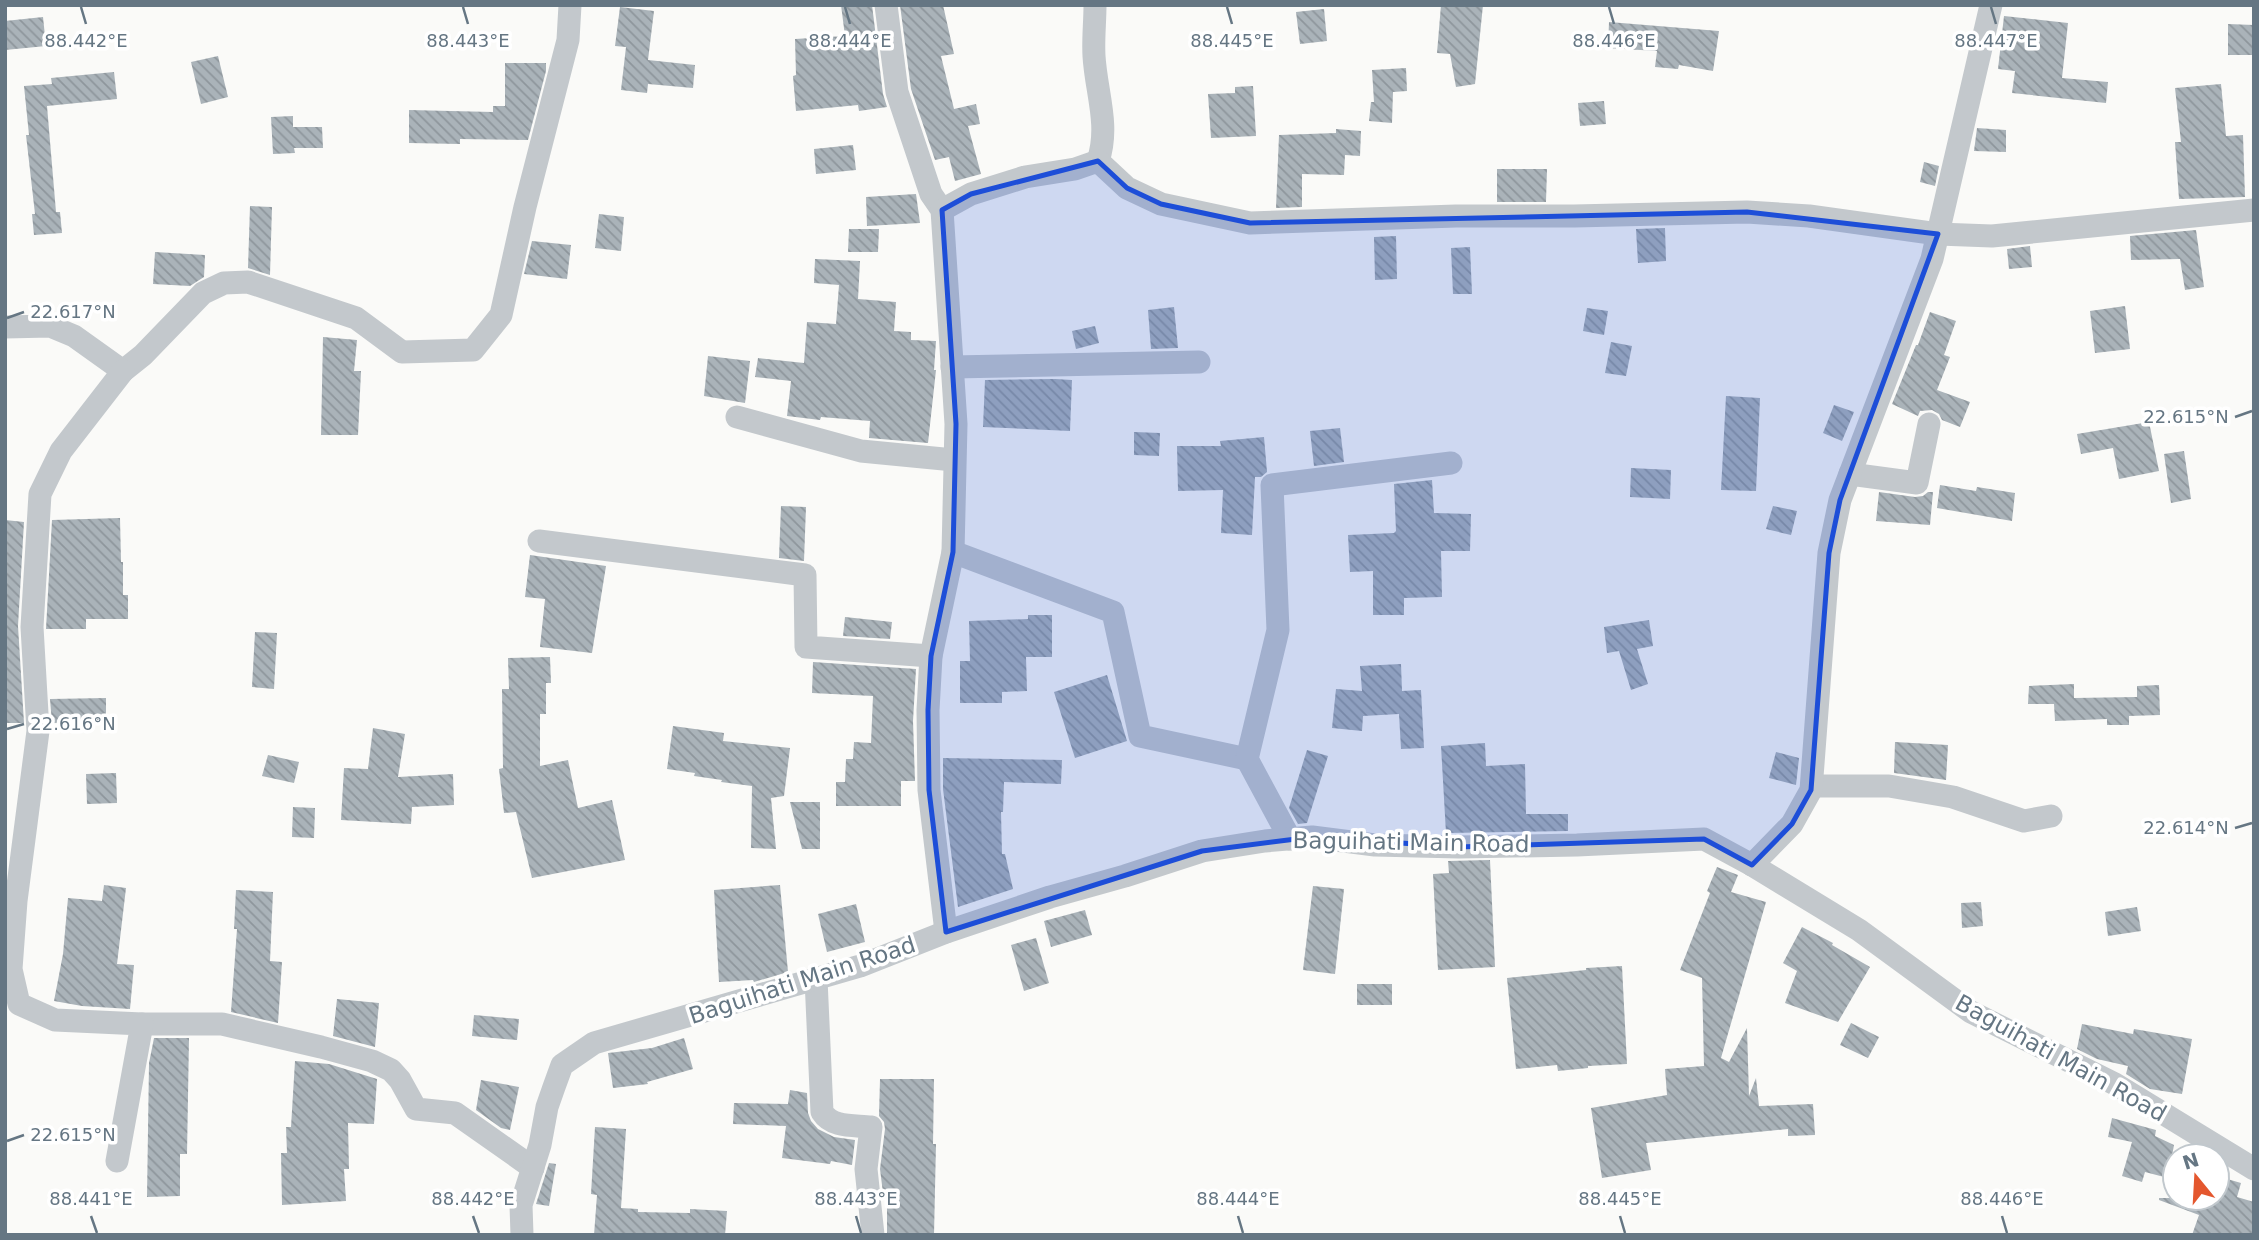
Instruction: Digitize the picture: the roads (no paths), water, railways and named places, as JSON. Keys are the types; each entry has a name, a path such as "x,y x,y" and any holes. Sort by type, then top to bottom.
{"street":[{"path":"533,1168 455,1113 416,1109 400,1080 391,1070 372,1061 222,1024 55,1020 19,1004 11,969 10,900 38,731 32,627 40,494 61,451 123,371 143,355 203,293 224,283 248,282 356,318 402,352 473,350 501,314 525,207 568,40 570,5"},
{"path":"886,5 897,92 931,194 942,210 956,424 953,552 931,656 928,710 929,790 946,932"},
{"path":"1095,5 1094,56 1104,144 1098,161"},
{"path":"1752,865 1792,824 1811,790 1829,553 1840,500 1932,260 1991,5"},
{"path":"942,210 971,194 1024,177 1075,169 1098,161"},
{"path":"1098,161 1126,188 1161,204 1250,223 1456,216 1747,212 1809,216 1938,234 1992,236 2254,210"},
{"path":"5,327 50,326 74,336 123,371"},
{"path":"952,366 1199,362"},
{"path":"737,417 861,451 954,460"},
{"path":"1850,474 1917,483 1929,424"},
{"path":"1290,839 1247,759 1278,630 1272,485 1451,463"},
{"path":"539,541 805,575 806,647 931,656"},
{"path":"953,552 1113,612 1140,736 1247,759"},
{"path":"1812,786 1889,786 1954,797 2024,821 2051,816"},
{"name":"Baguihati Main Road","path":"522,1235 521,1205 540,1145 547,1107 562,1065 594,1043 860,966 946,932 1202,851 1312,837 1375,845 1459,847 1704,839 1859,930 1971,1012 2115,1084 2254,1169"},
{"path":"816,979 822,1112 827,1119 837,1124 870,1127 866,1169 873,1235"},
{"path":"117,1161 142,1024"}]}
